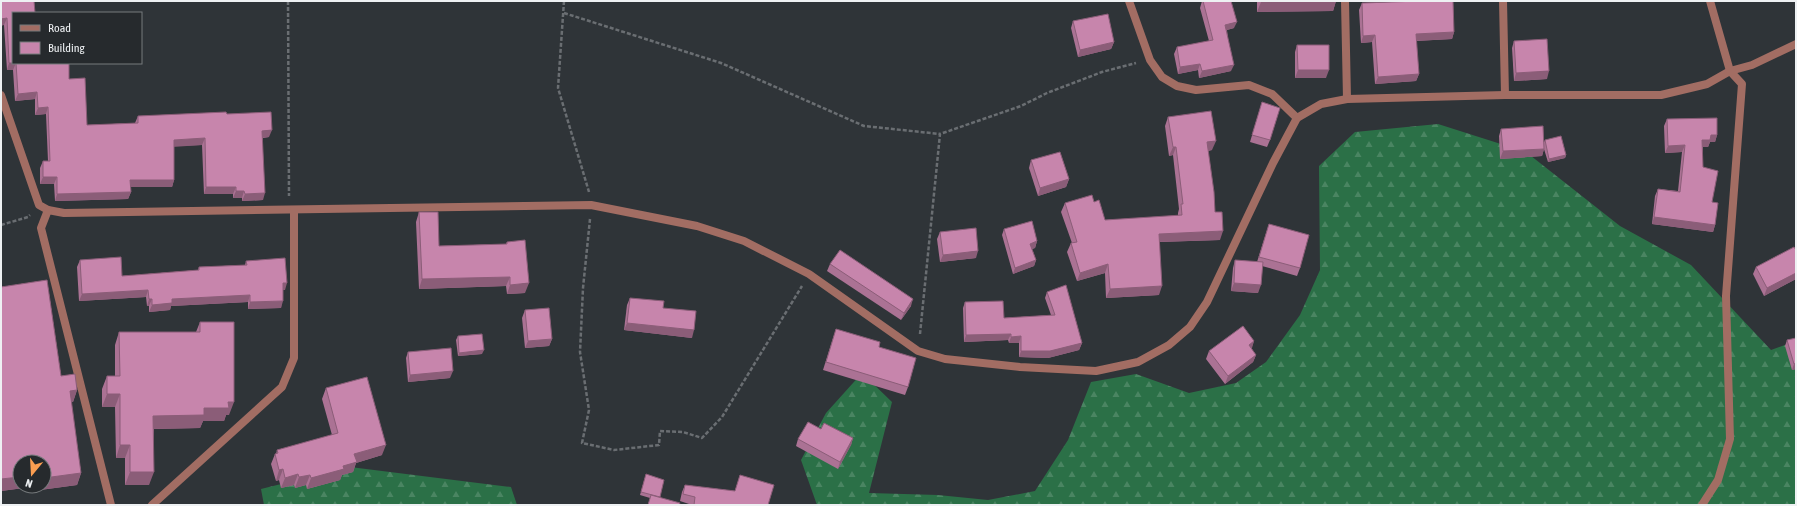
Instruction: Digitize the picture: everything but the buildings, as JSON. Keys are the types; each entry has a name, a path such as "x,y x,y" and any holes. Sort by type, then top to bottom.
{"street":[{"path":"1128,1 1150,60 1162,77 1177,86 1196,90 1249,86 1272,94 1297,118"},
{"path":"1345,1 1347,98"},
{"path":"1503,1 1505,95"},
{"path":"1702,505 1718,480 1730,440 1726,296 1742,84 1730,71 1710,1"},
{"path":"1,95 39,205 48,210 72,213 591,205 697,226 744,241 809,274 918,351 945,359 1012,366 1096,371 1138,362 1169,345 1190,327 1208,302 1273,163 1297,118 1321,104 1347,98 1505,95 1661,95 1707,84 1730,71 1752,66 1796,44"},
{"path":"48,210 41,228 112,505"},
{"path":"152,505 282,387 294,358 291,210"}],"path":[{"path":"288,1 291,210"},
{"path":"564,1 558,88 588,187 591,205 583,288 580,352 589,410 582,443 614,450 659,445 660,431 683,432 702,438 722,417 809,274"},
{"path":"564,13 721,63 864,126 940,134 1020,106 1047,93 1102,72 1150,60"},
{"path":"918,351 940,134"},
{"path":"1,225 28,217 39,205"}],"green space":[{"path":"1438,124 1526,152 1620,226 1691,265 1771,350 1796,341 1796,505 817,505 801,460 826,413 862,373 892,402 869,493 938,495 988,500 1035,491 1068,440 1091,382 1136,374 1189,393 1236,383 1266,362 1300,315 1320,270 1319,166 1355,132"},
{"path":"350,467 511,487 517,505 264,505 261,489"}]}
